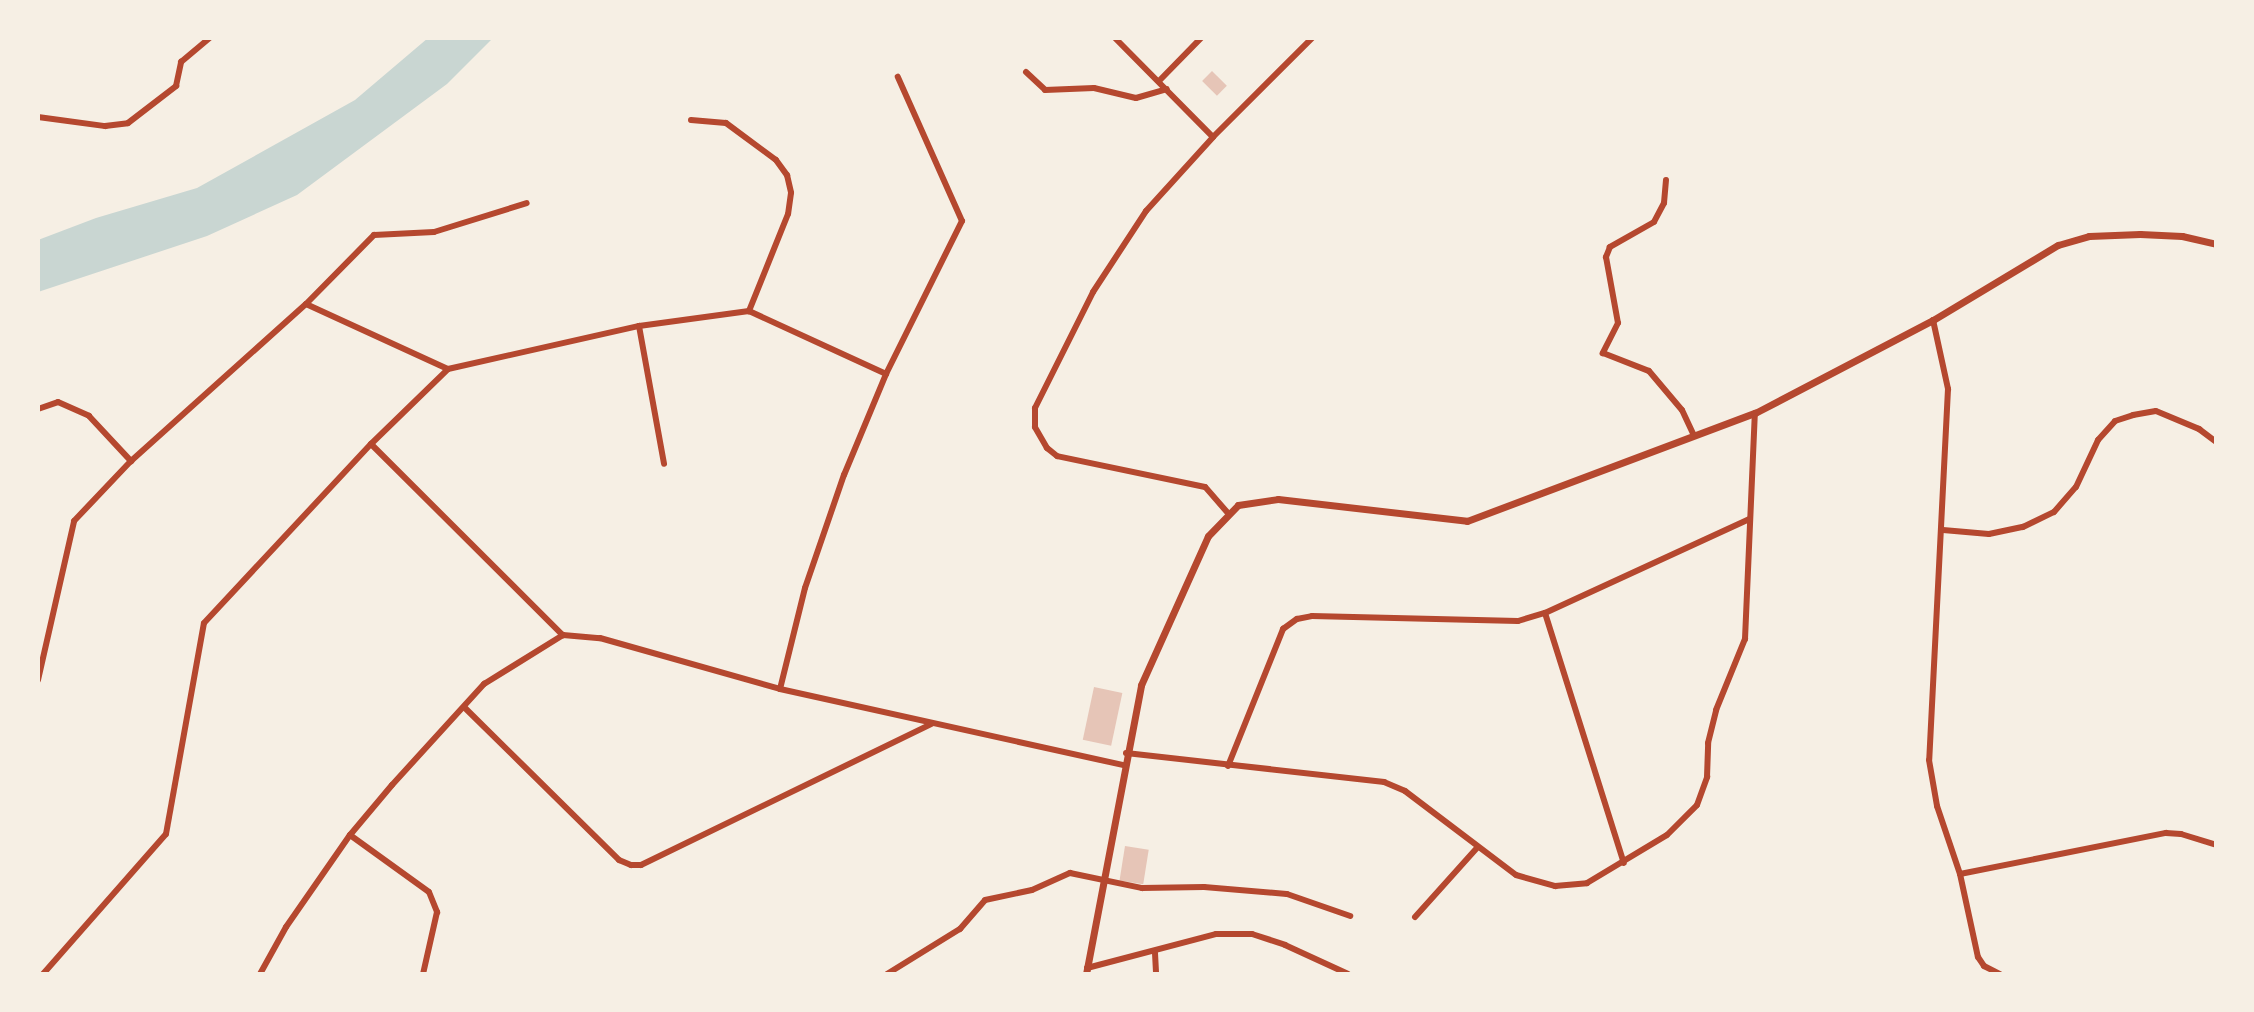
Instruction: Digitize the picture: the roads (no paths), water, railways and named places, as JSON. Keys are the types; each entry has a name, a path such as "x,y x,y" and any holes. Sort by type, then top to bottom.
{"street":[{"path":"38,117 105,126 128,123 176,86 181,62 210,38"},
{"path":"1115,38 1213,137"},
{"path":"1159,81 1201,38"},
{"path":"1227,512 1205,487 1057,456 1040,437 1034,417 1035,408 1093,292 1146,211 1213,137 1312,38"},
{"path":"1026,72 1045,90 1094,88 1136,98 1167,89"},
{"path":"780,689 805,588 844,475 886,374 962,221 898,77"},
{"path":"691,120 726,123 776,160 787,175 791,193 788,214 749,311"},
{"path":"1666,180 1664,203 1654,222 1610,247 1606,257 1618,323 1603,353 1649,371 1682,410 1693,434"},
{"path":"38,680 74,521 131,461 306,304 374,235 434,232 527,203"},
{"path":"1348,974 1252,934 1216,934 1086,971 1141,685 1208,536 1227,512 1250,501 1278,499 1467,521 1755,413 1933,320 2058,245 2074,239 2140,234 2182,236 2216,244"},
{"path":"306,304 448,369"},
{"path":"43,974 166,834 204,623 371,444 448,369 639,326 749,311 886,374"},
{"path":"1933,320 1948,389 1929,760 1937,806 1960,874 1978,957 1984,966 2000,974"},
{"path":"639,326 664,464"},
{"path":"38,409 58,402 89,416 131,461"},
{"path":"1943,530 1989,534 2023,527 2054,512 2076,487 2098,440 2115,421 2133,415 2156,411 2199,429 2216,442"},
{"path":"1126,753 1384,782 1405,791 1516,875 1555,886 1587,883 1667,835 1697,805 1707,777 1708,743 1716,710 1745,639 1755,413"},
{"path":"371,444 563,635"},
{"path":"1228,766 1283,629 1297,619 1312,616 1494,623 1518,621 1545,613 1749,519"},
{"path":"1545,613 1624,863"},
{"path":"260,974 286,927 350,835 484,684 563,635 600,638 780,689 1124,765"},
{"path":"464,707 619,860 631,865 641,865 932,724"},
{"path":"1960,874 2166,833 2181,834 2216,845"},
{"path":"350,835 429,892 437,912 423,974"},
{"path":"1415,917 1477,848"},
{"path":"887,974 960,929 985,900 1032,890 1070,873 1142,888 1204,887 1287,894 1350,916"},
{"path":"1155,953 1156,974"}]}
